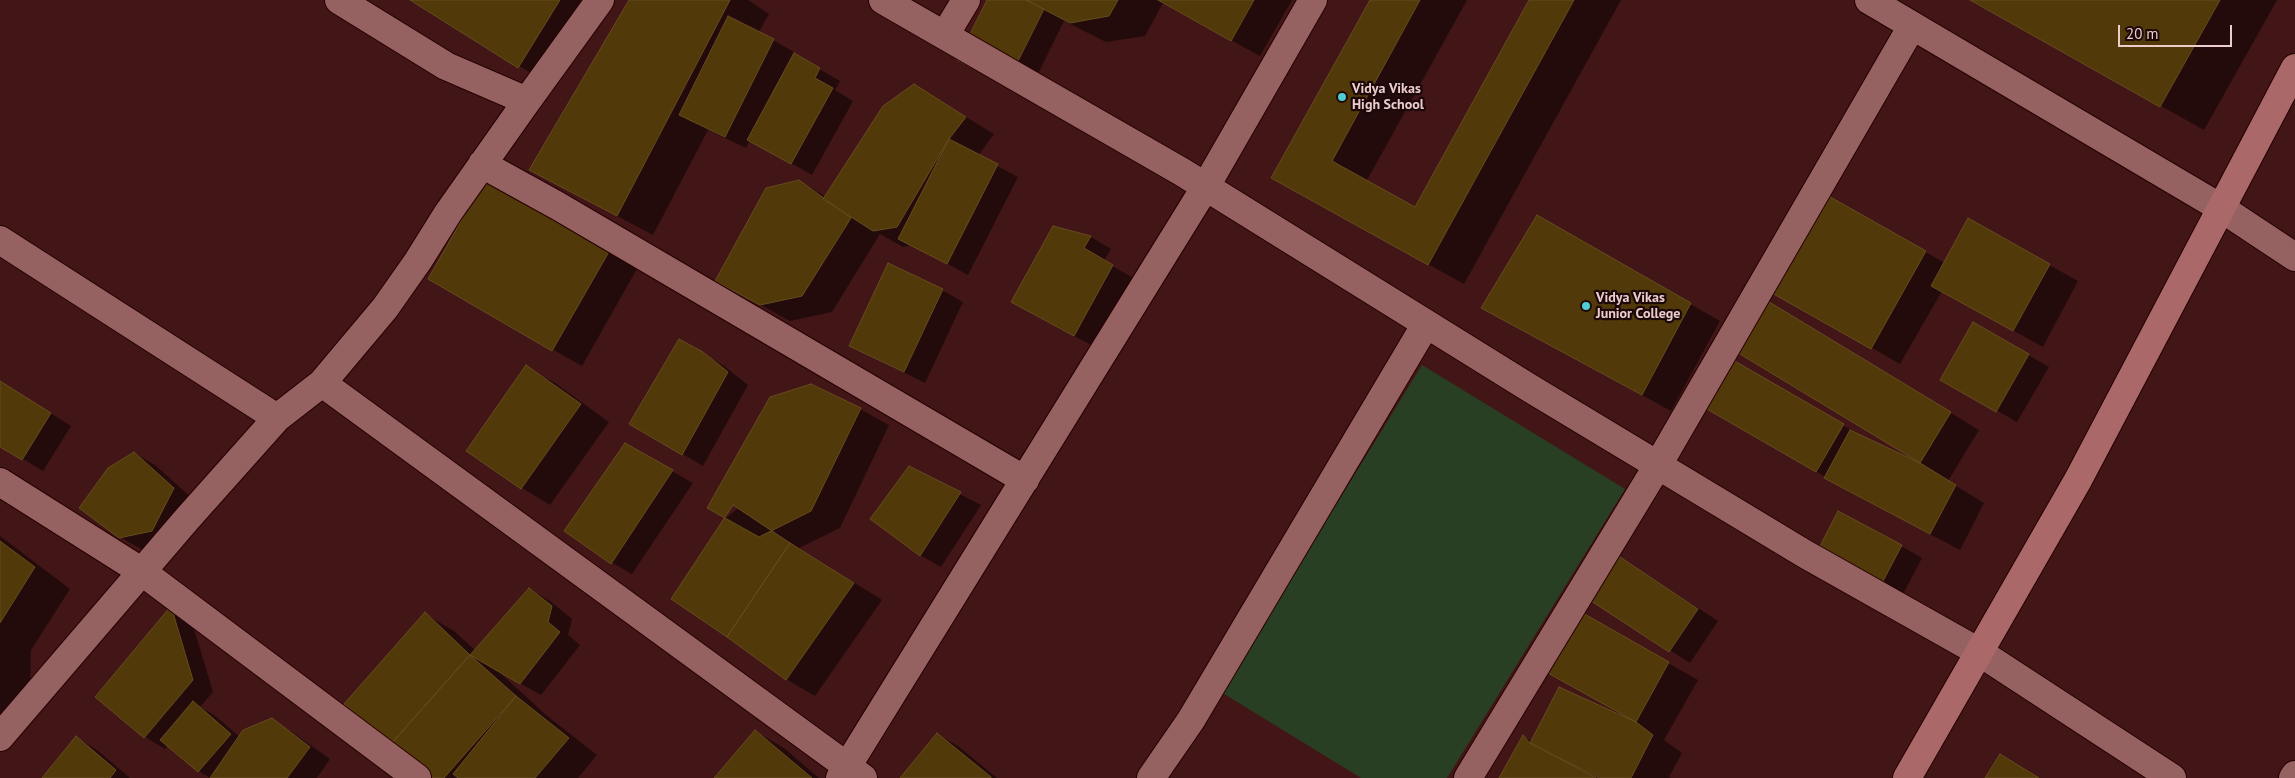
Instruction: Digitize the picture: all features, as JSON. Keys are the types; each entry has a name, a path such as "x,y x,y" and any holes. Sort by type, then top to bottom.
{"main road":[{"path":"1907,778 2078,480 2295,68"}],"street":[{"path":"340,0 446,66 527,101"},
{"path":"0,737 141,571 277,418 322,383 390,300 482,164 600,0"},
{"path":"883,0 1206,186 1426,324 1805,554 1979,652 2172,778"},
{"path":"945,36 966,0"},
{"path":"322,383 851,774 1025,480 1206,186 1313,0"},
{"path":"1869,0 2221,208 2295,257"},
{"path":"1468,778 1658,465 1912,26"},
{"path":"482,164 558,206 1025,480"},
{"path":"0,240 277,418"},
{"path":"1151,778 1191,720 1426,324"},
{"path":"0,482 141,571 417,778"}],"green space":[{"path":"1422,365 1625,489 1447,778 1361,778 1221,692"}],"building":[{"path":"410,0 560,0 518,68"},
{"path":"629,0 730,0 617,216 529,170"},
{"path":"987,0 1026,0 1044,9 1006,85 957,60"},
{"path":"1026,0 1118,0 1109,16 1070,23"},
{"path":"1158,0 1254,0 1231,41"},
{"name":"Vidya Vikas High School","path":"1370,0 1420,0 1332,161 1415,207 1529,0 1574,0 1428,265 1271,178"},
{"path":"1970,0 2220,0 2160,107"},
{"path":"728,16 774,39 725,137 679,115"},
{"path":"794,53 820,68 815,78 833,88 791,164 747,140"},
{"path":"914,84 966,117 949,139 897,227 873,231 823,199 883,106"},
{"path":"949,139 998,164 947,264 898,239"},
{"path":"485,179 610,250 552,351 428,279"},
{"path":"799,180 851,218 802,296 760,305 715,281 766,188"},
{"path":"1825,194 1926,251 1871,349 1770,292"},
{"name":"Vidya Vikas Junior College","path":"1537,215 1691,303 1642,395 1481,308"},
{"path":"1968,218 2050,264 2013,331 1931,286"},
{"path":"1053,226 1091,236 1084,248 1113,265 1074,336 1011,302"},
{"path":"888,263 943,289 904,372 849,346"},
{"path":"1756,294 1951,412 1920,463 1725,345"},
{"path":"1973,322 2029,354 1996,412 1940,380"},
{"path":"679,339 703,352 728,372 682,455 629,424"},
{"path":"1733,360 1844,424 1816,472 1705,408"},
{"path":"526,365 581,404 521,489 466,451"},
{"path":"0,381 51,413 22,460 0,447"},
{"path":"811,384 861,408 811,511 759,537 707,508 770,397"},
{"path":"1850,430 1920,463 1956,485 1930,534 1824,478"},
{"path":"625,443 673,470 611,564 564,531"},
{"path":"134,452 174,488 152,531 119,538 79,508 108,468"},
{"path":"909,466 961,492 920,556 870,519"},
{"path":"733,505 790,543 727,637 671,599"},
{"path":"1838,511 1902,545 1882,583 1818,550"},
{"path":"0,541 35,567 0,623"},
{"path":"790,543 854,583 786,680 727,637"},
{"path":"1614,553 1698,609 1669,652 1585,597"},
{"path":"529,588 552,606 548,622 560,632 520,684 470,655"},
{"path":"171,606 193,680 144,738 95,697"},
{"path":"425,612 470,655 391,744 344,704"},
{"path":"1581,612 1669,662 1636,722 1546,672"},
{"path":"470,655 516,696 444,778 429,778 391,744"},
{"path":"1559,687 1636,722 1653,735 1631,778 1599,778 1530,743"},
{"path":"516,696 569,738 535,778 458,778 453,774"},
{"path":"193,701 231,734 198,772 160,740"},
{"path":"272,718 310,747 287,778 210,778 243,730"},
{"path":"755,730 812,778 714,778"},
{"path":"937,733 991,777 991,778 900,778"},
{"path":"1523,735 1530,743 1596,778 1499,778"},
{"path":"76,736 116,770 110,778 42,778"},
{"path":"2000,754 2039,778 1985,778"}],"place":[{"name":"Vidya Vikas High School","path":"1342,97"},
{"name":"Vidya Vikas Junior College","path":"1586,306"}]}
